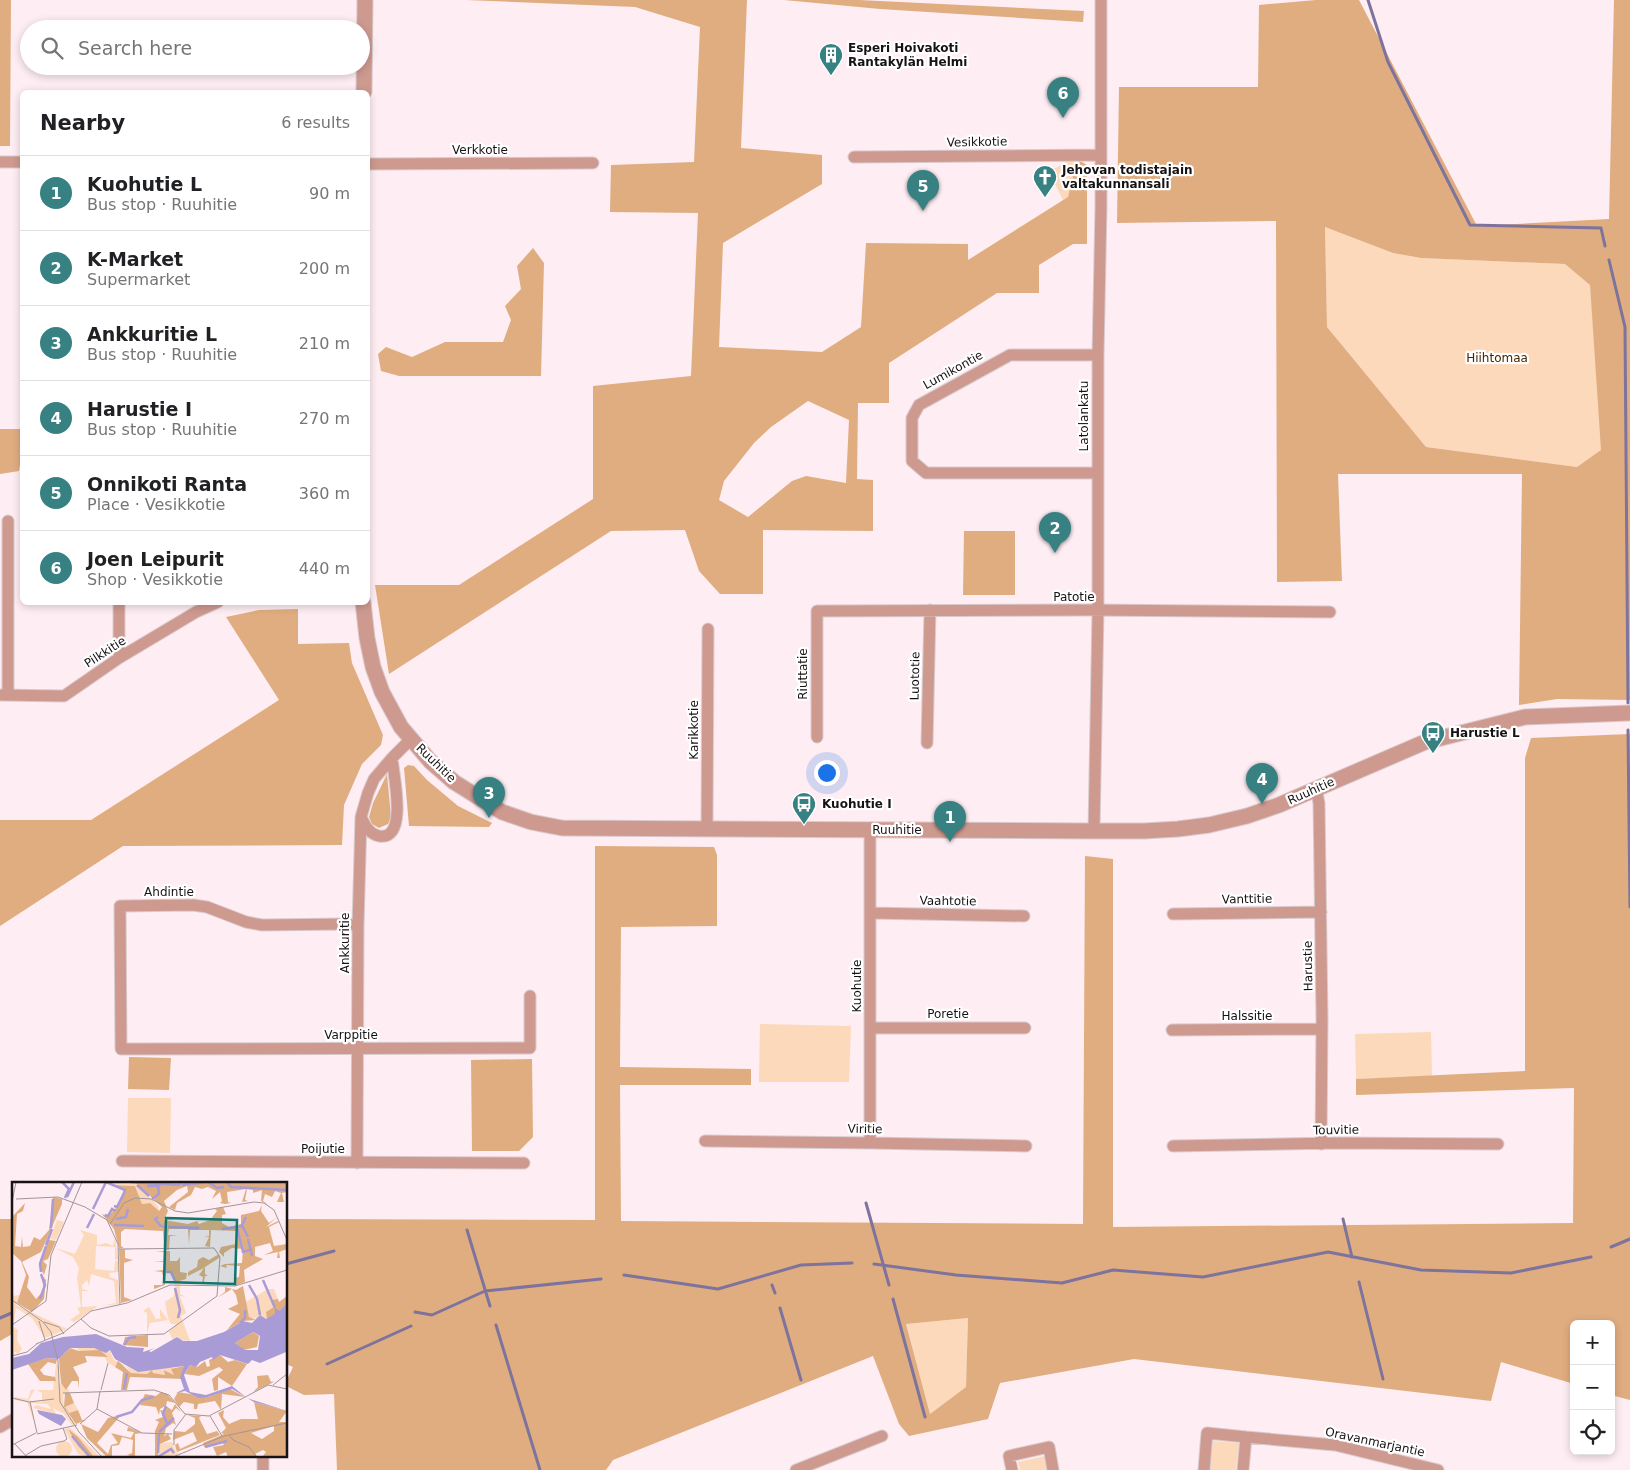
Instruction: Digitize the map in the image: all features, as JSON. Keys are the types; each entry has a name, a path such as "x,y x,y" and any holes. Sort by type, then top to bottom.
{"street":[{"path":"365,0 365,20"},
{"name":"Latolankatu","path":"1094,832 1098,610 1101,0"},
{"path":"364,75 364,90"},
{"name":"Vesikkotie","path":"854,157 1100,155"},
{"path":"0,162 20,162"},
{"name":"Verkkotie","path":"370,164 593,163"},
{"name":"Lumikontie","path":"1098,355 1010,354 919,405 912,418 912,460 926,473 1098,473"},
{"path":"4,695 8,521"},
{"path":"119,605 119,658"},
{"name":"Pilkkitie","path":"4,695 64,696 119,658 196,612 211,605"},
{"name":"Ruuhitie","path":"363,605 373,667 382,692 394,717 430,762 454,782 502,812 532,822 562,828 1094,832 1144,831 1209,825 1247,816 1279,805 1425,742 1525,717 1630,712"},
{"name":"Luototie","path":"927,743 930,610"},
{"name":"Patotie","path":"817,611 1098,610 1330,612"},
{"name":"Riuttatie","path":"817,611 817,738"},
{"name":"Karikkotie","path":"707,830 708,629"},
{"name":"Ankkuritie","path":"357,1163 358,926 361,817 365,799 374,779 411,739"},
{"path":"361,817 366,827 372,833 381,836 390,834 395,826 397,804 392,758"},
{"name":"Harustie","path":"1316,788 1319,803 1321,912 1321,1144"},
{"name":"Kuohutie","path":"870,830 870,1142"},
{"name":"Ahdintie","path":"121,1049 120,906 193,905 207,907 246,922 262,924 346,924 358,926"},
{"name":"Vanttitie","path":"1173,914 1321,912"},
{"name":"Vaahtotie","path":"871,913 1024,916"},
{"name":"Varppitie","path":"121,1049 530,1048 530,996"},
{"name":"Poretie","path":"871,1028 1025,1028"},
{"name":"Halssitie","path":"1172,1030 1322,1030"},
{"name":"Viritie","path":"704,1141 870,1142 1026,1146"},
{"name":"Touvitie","path":"1173,1146 1498,1144"},
{"name":"Poijutie","path":"122,1161 524,1163"},
{"path":"0,1427 12,1420"},
{"name":"Oravanmarjantie","path":"1204,1470 1207,1433 1335,1445 1438,1470"},
{"path":"796,1470 814,1467 882,1436"},
{"path":"1243,1470 1246,1437"},
{"path":"1012,1470 1009,1456 1049,1447 1053,1470"}],"green space":[{"path":"1077,159 1068,197 1063,200 1049,172 1069,160"},
{"name":"Hiihtomaa","path":"1325,227 1393,253 1421,258 1565,264 1590,284 1602,450 1577,467 1426,447 1327,327"},
{"path":"760,1024 851,1026 849,1082 759,1082"},
{"path":"1431,1032 1432,1076 1356,1079 1355,1034"},
{"path":"128,1098 171,1098 170,1153 127,1152"},
{"path":"968,1318 966,1387 930,1414 906,1324"},
{"path":"1213,1441 1239,1443 1236,1470 1210,1470"},
{"path":"1045,1456 1048,1470 1020,1470 1018,1462"}],"shaded area":[{"path":"0,0 11,0 10,146 0,146"},
{"path":"466,0 747,0 741,148 822,155 822,184 723,243 719,347 822,352 861,327 866,243 968,244 968,260 1068,197 1077,159 1087,165 1087,244 1073,244 1039,265 1039,293 997,293 889,363 889,403 858,403 857,479 873,480 873,531 763,530 763,594 720,594 699,571 685,530 611,531 389,674 375,585 459,585 593,499 593,386 691,376 698,213 610,212 611,165 694,162 700,27 635,7","holes":["808,401 849,420 846,483 806,476 792,481 748,517 719,500 724,481 754,443 771,427"]},
{"path":"784,0 859,0 1084,11 1083,22 880,9"},
{"path":"1316,0 1359,0 1477,226 1609,219 1614,0 1630,0 1630,700 1557,699 1519,705 1522,474 1338,474 1342,581 1277,582 1276,221 1117,223 1119,87 1258,87 1259,5","holes":["1325,227 1393,253 1421,258 1565,264 1590,285 1601,450 1577,467 1426,447 1327,327"]},
{"path":"533,248 544,263 541,376 399,376 381,371 378,354 386,347 412,357 445,342 503,342 511,320 505,306 521,289 517,266"},
{"path":"0,429 20,429 19,471 0,474"},
{"path":"964,531 1015,531 1015,595 963,595"},
{"path":"298,609 298,644 349,643 352,663 383,735 381,745 362,764 344,805 342,845 123,846 0,926 0,820 91,820 279,700 226,617 259,610"},
{"path":"1630,734 1630,1400 1615,1396 1615,1320 1570,1320 1570,1383 1501,1362 1491,1401 1134,1359 1000,1383 988,1419 909,1436 899,1424 873,1356 613,1460 606,1470 337,1470 334,1394 304,1395 288,1387 288,1378 293,1367 288,1365 288,1219 595,1220 595,846 714,847 717,855 717,926 621,927 620,1067 751,1069 751,1085 620,1085 621,1221 1083,1224 1085,856 1113,859 1113,1227 1573,1223 1574,1088 1356,1095 1356,1079 1525,1071 1525,758 1531,738","holes":["968,1318 966,1387 930,1414 906,1324"]},
{"path":"408,765 414,766 427,780 458,806 492,823 489,827 409,826 404,768"},
{"path":"387,774 391,817 388,824 379,828 372,824 369,817 373,803"},
{"path":"129,1057 171,1058 169,1090 128,1089"},
{"path":"532,1059 533,1137 519,1151 472,1151 471,1060"},
{"path":"0,1219 12,1219 12,1334 0,1341"}],"waterway":[{"path":"1368,0 1388,62 1470,225 1601,228 1605,246"},
{"path":"1609,260 1625,327 1628,703"},
{"path":"1628,730 1630,907"},
{"path":"866,1203 889,1285"},
{"path":"1343,1219 1352,1257"},
{"path":"467,1230 490,1306"},
{"path":"1611,1247 1630,1239"},
{"path":"288,1263 334,1251"},
{"path":"874,1264 956,1275 1062,1283 1113,1270 1203,1277 1328,1252 1421,1270 1511,1273 1591,1257"},
{"path":"624,1275 718,1289 801,1265 852,1263"},
{"path":"415,1312 432,1315 485,1291 601,1279"},
{"path":"1359,1282 1383,1379"},
{"path":"772,1285 775,1293"},
{"path":"893,1299 925,1417"},
{"path":"780,1308 801,1380"},
{"path":"0,1318 12,1313"},
{"path":"496,1325 540,1470"},
{"path":"327,1364 411,1326"}],"place":[{"name":"Esperi Hoivakoti Rantakylän Helmi","path":"831,76"},
{"name":"Joen Leipurit","path":"1063,118"},
{"name":"Jehovan todistajain valtakunnansali","path":"1045,198"},
{"name":"Onnikoti Ranta","path":"923,211"},
{"name":"K-Market","path":"1055,553"},
{"name":"Harustie L","path":"1433,754"},
{"name":"Harustie I","path":"1262,804"},
{"name":"Ankkuritie L","path":"489,818"},
{"name":"Kuohutie I","path":"804,825"},
{"name":"Kuohutie L","path":"950,842"}]}
